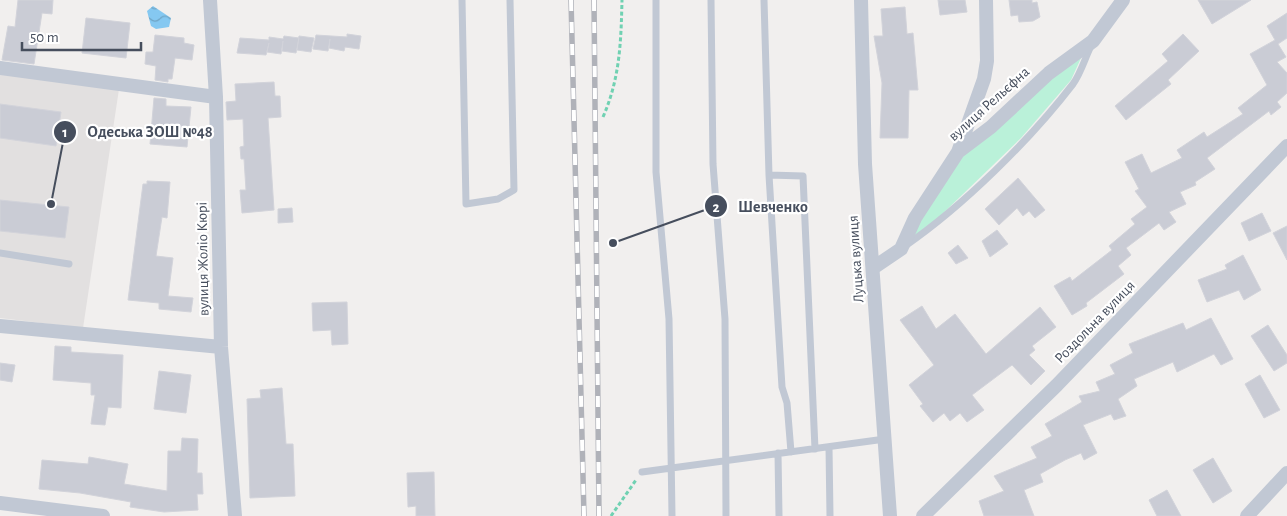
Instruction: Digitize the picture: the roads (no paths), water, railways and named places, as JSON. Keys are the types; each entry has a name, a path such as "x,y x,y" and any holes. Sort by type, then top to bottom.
{"street":[{"name":"вулиця Жоліо Кюрі","path":"210,0 216,97 221,347 235,516"},
{"name":"Луцька вулиця","path":"862,0 865,164 890,516"},
{"path":"958,152 984,79 987,61 986,0"},
{"name":"вулиця Рельєфна","path":"901,249 915,218 958,152 991,127 1049,73 1093,41 1123,0"},
{"path":"0,68 216,97"},
{"name":"Роздольна вулиця","path":"923,516 1057,385 1287,146"},
{"path":"873,268 901,249"},
{"path":"0,326 221,347"},
{"path":"1248,516 1287,473"},
{"path":"0,503 102,516"}],"lane":[{"path":"462,0 466,204 498,198 514,190 510,0"},
{"path":"656,0 656,172 669,319 672,516"},
{"path":"711,0 713,164 725,319 726,516"},
{"path":"764,0 769,175 782,387 787,403 791,452"},
{"path":"901,249 934,226 1022,142 1074,82 1093,41"},
{"path":"769,175 803,176 815,449"},
{"path":"0,252 69,264"},
{"path":"642,472 885,439"},
{"path":"829,447 830,516"},
{"path":"778,453 779,516"}],"water":[{"path":"153,6 171,18 169,27 156,29 151,26 147,11"}],"railway":[{"path":"571,0 584,516"},
{"path":"594,0 599,516"}],"place":[{"name":"Одеська ЗОШ №48","path":"51,204"},
{"name":"Шевченко","path":"613,243"}]}
